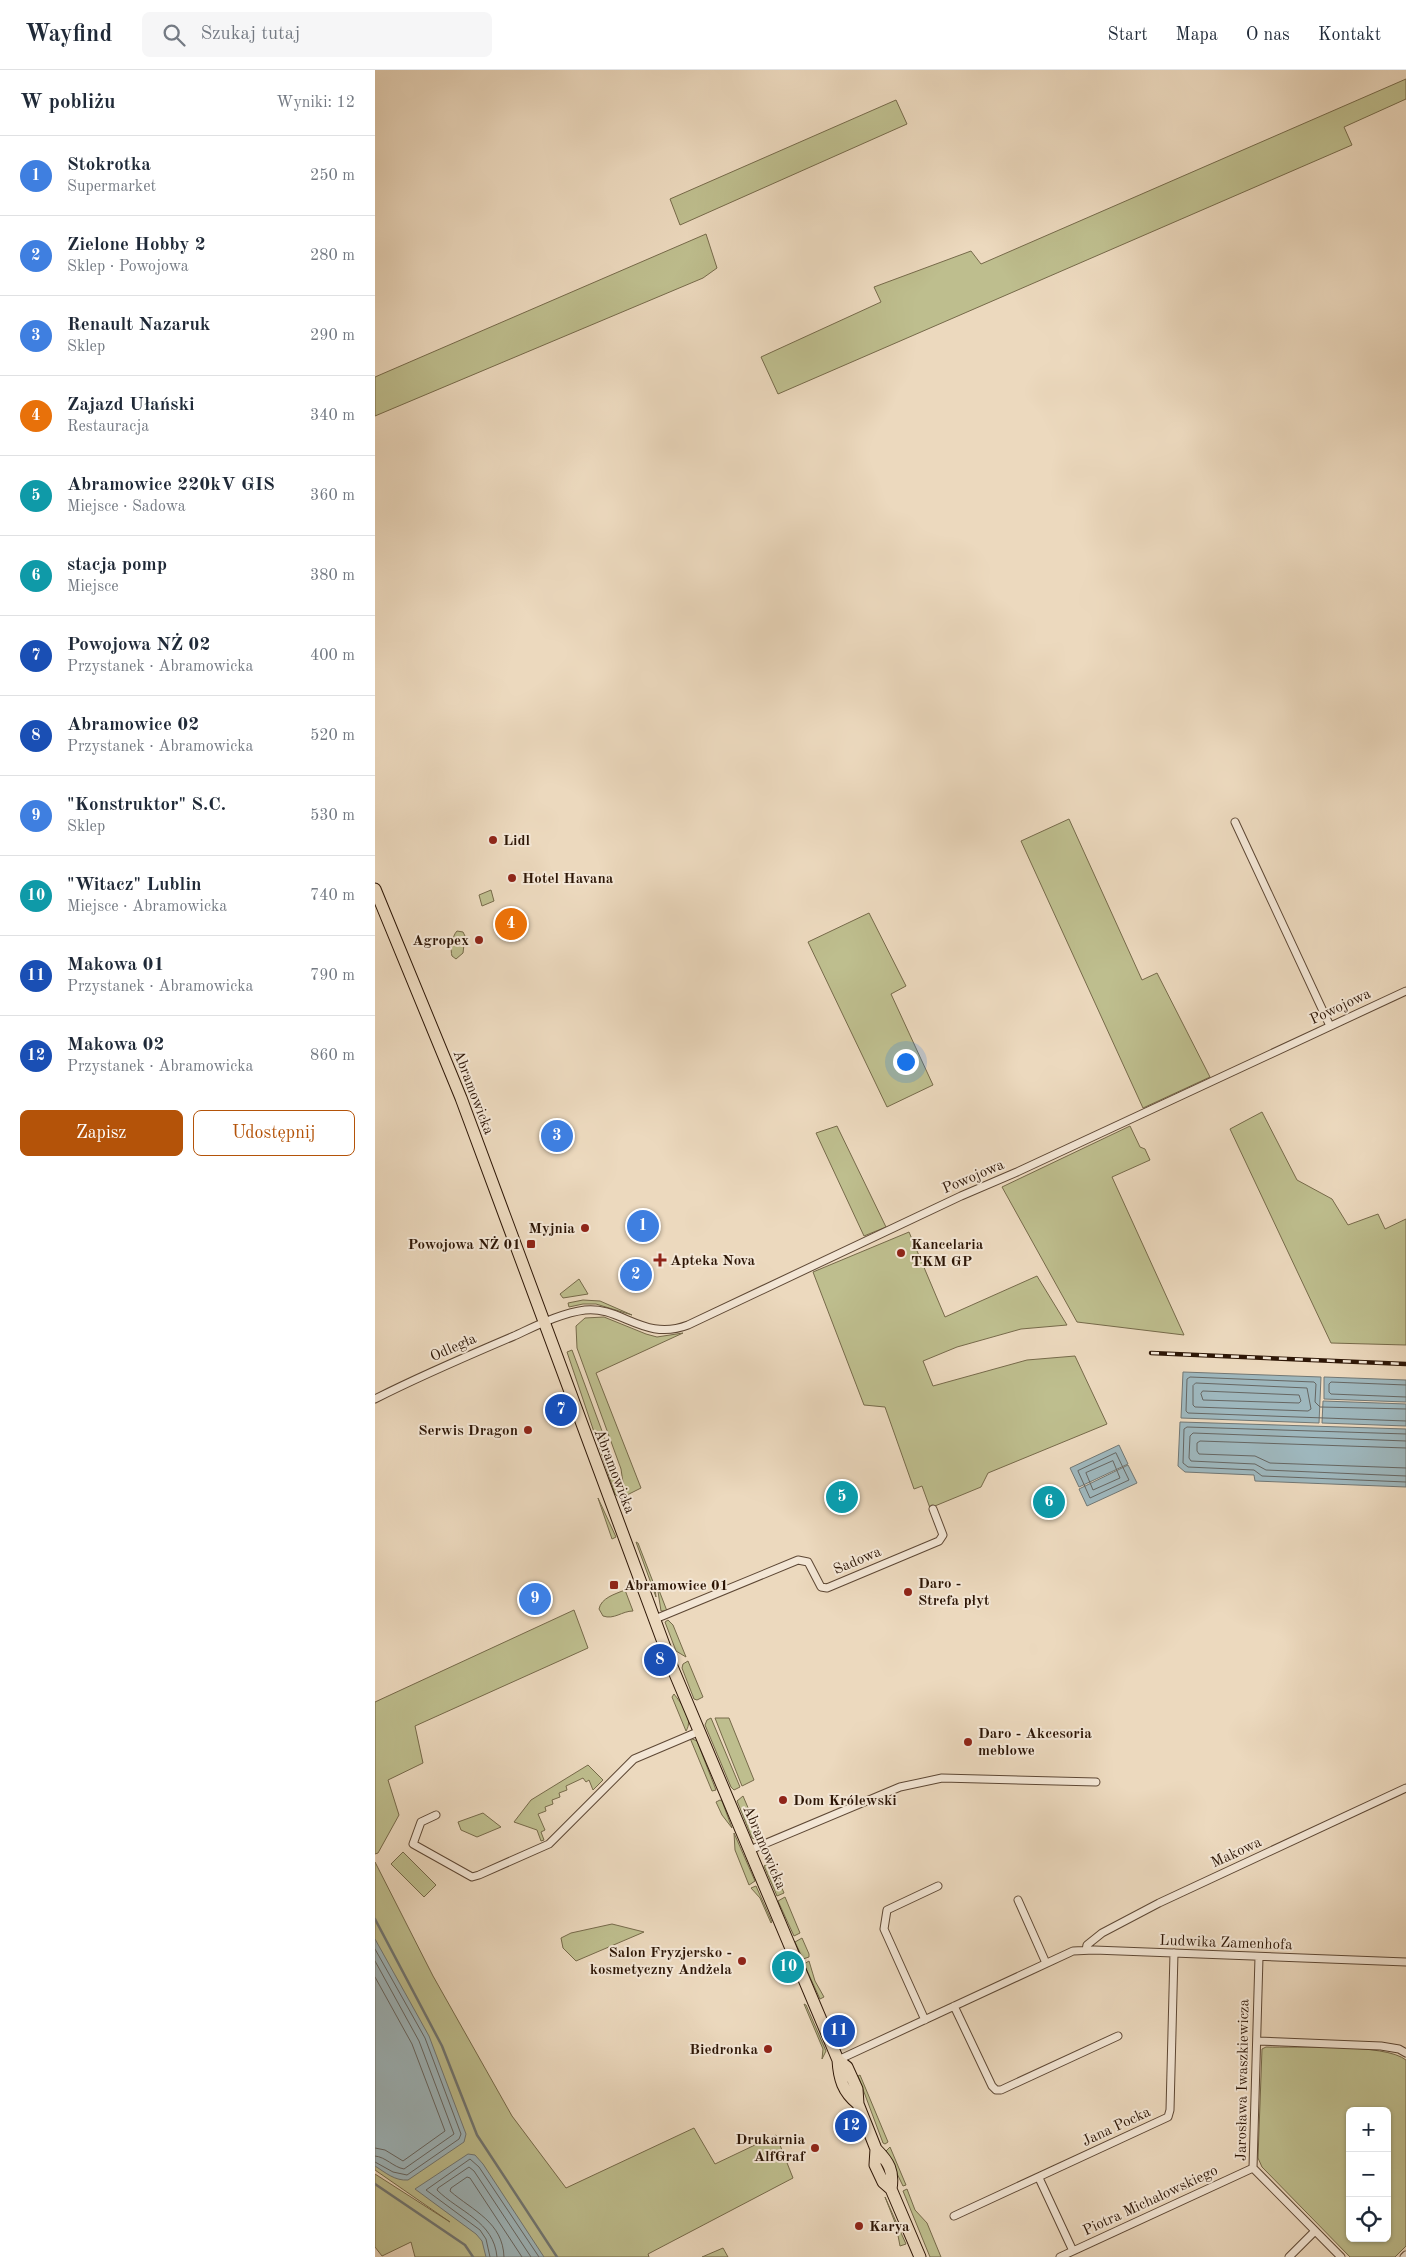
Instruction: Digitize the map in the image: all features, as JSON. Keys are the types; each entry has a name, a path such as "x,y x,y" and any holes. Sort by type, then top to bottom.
{"main road":[{"name":"Abramowicka","path":"375,889 455,1084 655,1619 838,2060 847,2067 857,2089 858,2104 876,2149 875,2165 883,2182 891,2190 920,2257"}],"street":[{"path":"1235,822 1330,1026"},
{"name":"Powojowa","path":"544,1323 576,1312 595,1310 655,1329 671,1329 684,1326 1406,991"},
{"name":"Odległa","path":"375,1399 446,1364 544,1323"},
{"name":"Sadowa","path":"655,1619 798,1560 808,1562 821,1587 827,1588 939,1541 943,1535 933,1509"},
{"path":"436,1815 421,1822 413,1844 472,1877 549,1844 634,1759 700,1731"},
{"path":"750,1850 901,1787 942,1778 1096,1782"},
{"name":"Makowa","path":"1086,1950 1087,1945 1095,1937 1159,1903 1406,1788"},
{"path":"925,2020 884,1929 887,1910 938,1886"},
{"path":"1019,1900 1047,1962"},
{"name":"Ludwika Zamenhofa","path":"838,2060 1070,1952 1086,1950 1406,1962"},
{"name":"Jana Pocka","path":"954,2216 1168,2117 1170,2110 1174,1954"},
{"name":"Jarosława Iwaszkiewicza","path":"1259,1957 1253,2168 1341,2257"},
{"path":"955,2006 991,2086 996,2090 1001,2090 1118,2036"},
{"path":"1257,2041 1381,2046 1399,2048 1406,2053"},
{"name":"Piotra Michałowskiego","path":"1060,2257 1253,2168"},
{"path":"1039,2178 1073,2251"},
{"path":"1289,2257 1315,2231"}],"green space":[{"path":"1406,79 1406,99 1344,127 1352,145 778,394 761,357 881,302 874,287 971,251 981,264"},
{"path":"896,100 907,124 680,225 670,199"},
{"path":"706,234 717,268 703,278 375,416 375,377"},
{"path":"1069,819 1142,980 1157,973 1210,1077 1143,1108 1021,841"},
{"path":"491,890 494,901 482,906 479,895"},
{"path":"869,913 906,986 891,994 933,1085 887,1107 808,942"},
{"path":"457,931 463,932 465,936 463,953 456,959 452,956 451,950"},
{"path":"1262,1112 1297,1180 1332,1199 1348,1225 1378,1214 1385,1229 1406,1219 1406,1345 1331,1343 1230,1129"},
{"path":"837,1126 886,1227 864,1236 816,1133"},
{"path":"1130,1126 1140,1147 1145,1149 1150,1160 1112,1177 1184,1335 1077,1322 1002,1187"},
{"path":"909,1232 945,1317 1037,1276 1067,1325 1021,1329 957,1347 923,1361 933,1386 1027,1360 1075,1356 1107,1424 988,1473 981,1487 930,1508 922,1486 914,1489 885,1407 864,1405 813,1272"},
{"path":"579,1279 588,1294 563,1298 560,1294"},
{"path":"583,1300 600,1301 632,1315 596,1304 569,1307 568,1303"},
{"path":"604,1317 657,1337 683,1333 596,1373 641,1488 625,1496 621,1469 577,1348 576,1326 585,1318"},
{"path":"572,1350 612,1458 619,1497 615,1494 567,1352"},
{"path":"598,1498 616,1537 612,1539"},
{"path":"636,1542 655,1587 656,1597"},
{"path":"657,1585 667,1611 661,1611"},
{"path":"625,1590 633,1611 611,1617 603,1616 599,1609 600,1605 609,1597"},
{"path":"574,1610 588,1648 415,1726 423,1763 388,1780 399,1815 378,1853 375,1854 375,1702"},
{"path":"668,1620 673,1625 686,1657 676,1651 665,1622"},
{"path":"688,1661 703,1697 697,1700 694,1699 682,1668 683,1664"},
{"path":"674,1694 688,1716 686,1731 672,1697"},
{"path":"711,1718 740,1787 734,1790 731,1787 705,1725 707,1720"},
{"path":"715,1718 729,1718 754,1780 742,1786"},
{"path":"690,1738 697,1741 716,1790 712,1791"},
{"path":"588,1765 603,1780 593,1790 589,1780 586,1782 583,1778 566,1786 567,1790 559,1793 560,1797 552,1800 553,1804 545,1807 546,1811 538,1814 545,1830 541,1832 544,1840 541,1841 537,1830 514,1822 531,1800"},
{"path":"743,1796 761,1841 752,1838 737,1801"},
{"path":"720,1800 732,1828 722,1815 716,1802"},
{"path":"483,1813 501,1827 477,1837 461,1830 458,1822"},
{"path":"734,1833 755,1881 749,1885 735,1850"},
{"path":"403,1852 436,1885 424,1897 391,1864"},
{"path":"375,1862 433,1976 512,2116 566,2188 694,2128 715,2164 776,2135 793,2178 648,2254 649,2257 415,2257 411,2242 382,2256 375,2247 375,2174 450,2222 375,2170"},
{"path":"771,1862 784,1893 777,1896 764,1866"},
{"path":"756,1886 771,1923 760,1898 751,1888"},
{"path":"785,1897 800,1933 794,1936 778,1901"},
{"path":"612,1924 644,1932 576,1961 563,1948 561,1938 571,1933"},
{"path":"802,1938 809,1954 809,1957 803,1959 795,1942"},
{"path":"809,1961 815,1981 824,1997 820,1999 804,1964"},
{"path":"804,2004 826,2051 822,2059 823,2049"},
{"path":"1266,2047 1318,2047 1360,2049 1379,2051 1406,2060 1406,2246 1395,2257 1350,2257 1262,2167 1258,2158 1262,2049"},
{"path":"860,2075 888,2142 885,2144 858,2076"},
{"path":"890,2147 906,2185 903,2186 886,2151"},
{"path":"907,2189 915,2210 927,2223 941,2257 930,2257 903,2191"},
{"path":"885,2197 906,2244 900,2246 896,2225"},
{"path":"723,2248 728,2257 702,2257"}],"water":[{"path":"1183,1372 1321,1377 1319,1423 1181,1418"},
{"path":"1324,1377 1406,1380 1406,1402 1324,1399"},
{"path":"1323,1401 1406,1404 1406,1426 1322,1423"},
{"path":"1180,1422 1406,1429 1406,1487 1255,1481 1254,1475 1185,1472 1178,1466"},
{"path":"1119,1445 1128,1464 1079,1487 1070,1468"},
{"path":"1128,1465 1137,1483 1087,1506 1079,1489"},
{"path":"375,1939 429,2036 466,2134 464,2142 408,2180 395,2178 375,2166"},
{"path":"468,2154 475,2155 483,2164 544,2257 486,2257 482,2241 476,2234 415,2189"}],"waterway":[{"path":"375,1919 442,2046 477,2135 557,2257"},
{"path":"375,2184 465,2245 473,2257"}],"railway":[{"path":"1151,1353 1406,1364"}],"place":[{"name":"Lidl","path":"493,840"},
{"name":"Hotel Havana","path":"512,878"},
{"name":"Zajazd Ułański","path":"511,924"},
{"name":"Agropex","path":"479,940"},
{"name":"Renault Nazaruk","path":"557,1136"},
{"name":"Stokrotka","path":"643,1226"},
{"name":"Myjnia","path":"585,1228"},
{"name":"Powojowa NŻ 01","path":"531,1244"},
{"name":"Kancelaria TKM GP","path":"901,1253"},
{"name":"Apteka Nova","path":"660,1260"},
{"name":"Zielone Hobby 2","path":"636,1275"},
{"name":"Powojowa NŻ 02","path":"561,1410"},
{"name":"Serwis Dragon","path":"528,1430"},
{"name":"Abramowice 220kV GIS","path":"842,1497"},
{"name":"stacja pomp","path":"1049,1502"},
{"name":"Abramowice 01","path":"614,1585"},
{"name":"Daro - Strefa płyt","path":"908,1592"},
{"name":"\"Konstruktor\" S.C.","path":"535,1599"},
{"name":"Abramowice 02","path":"660,1660"},
{"name":"Daro - Akcesoria meblowe","path":"968,1742"},
{"name":"Dom Królewski","path":"783,1800"},
{"name":"Salon Fryzjersko - kosmetyczny Andżela","path":"742,1961"},
{"name":"\"Witacz\" Lublin","path":"788,1967"},
{"name":"Makowa 01","path":"839,2031"},
{"name":"Biedronka","path":"768,2049"},
{"name":"Makowa 02","path":"851,2126"},
{"name":"Drukarnia AlfGraf","path":"815,2148"},
{"name":"Karya","path":"859,2226"}]}
